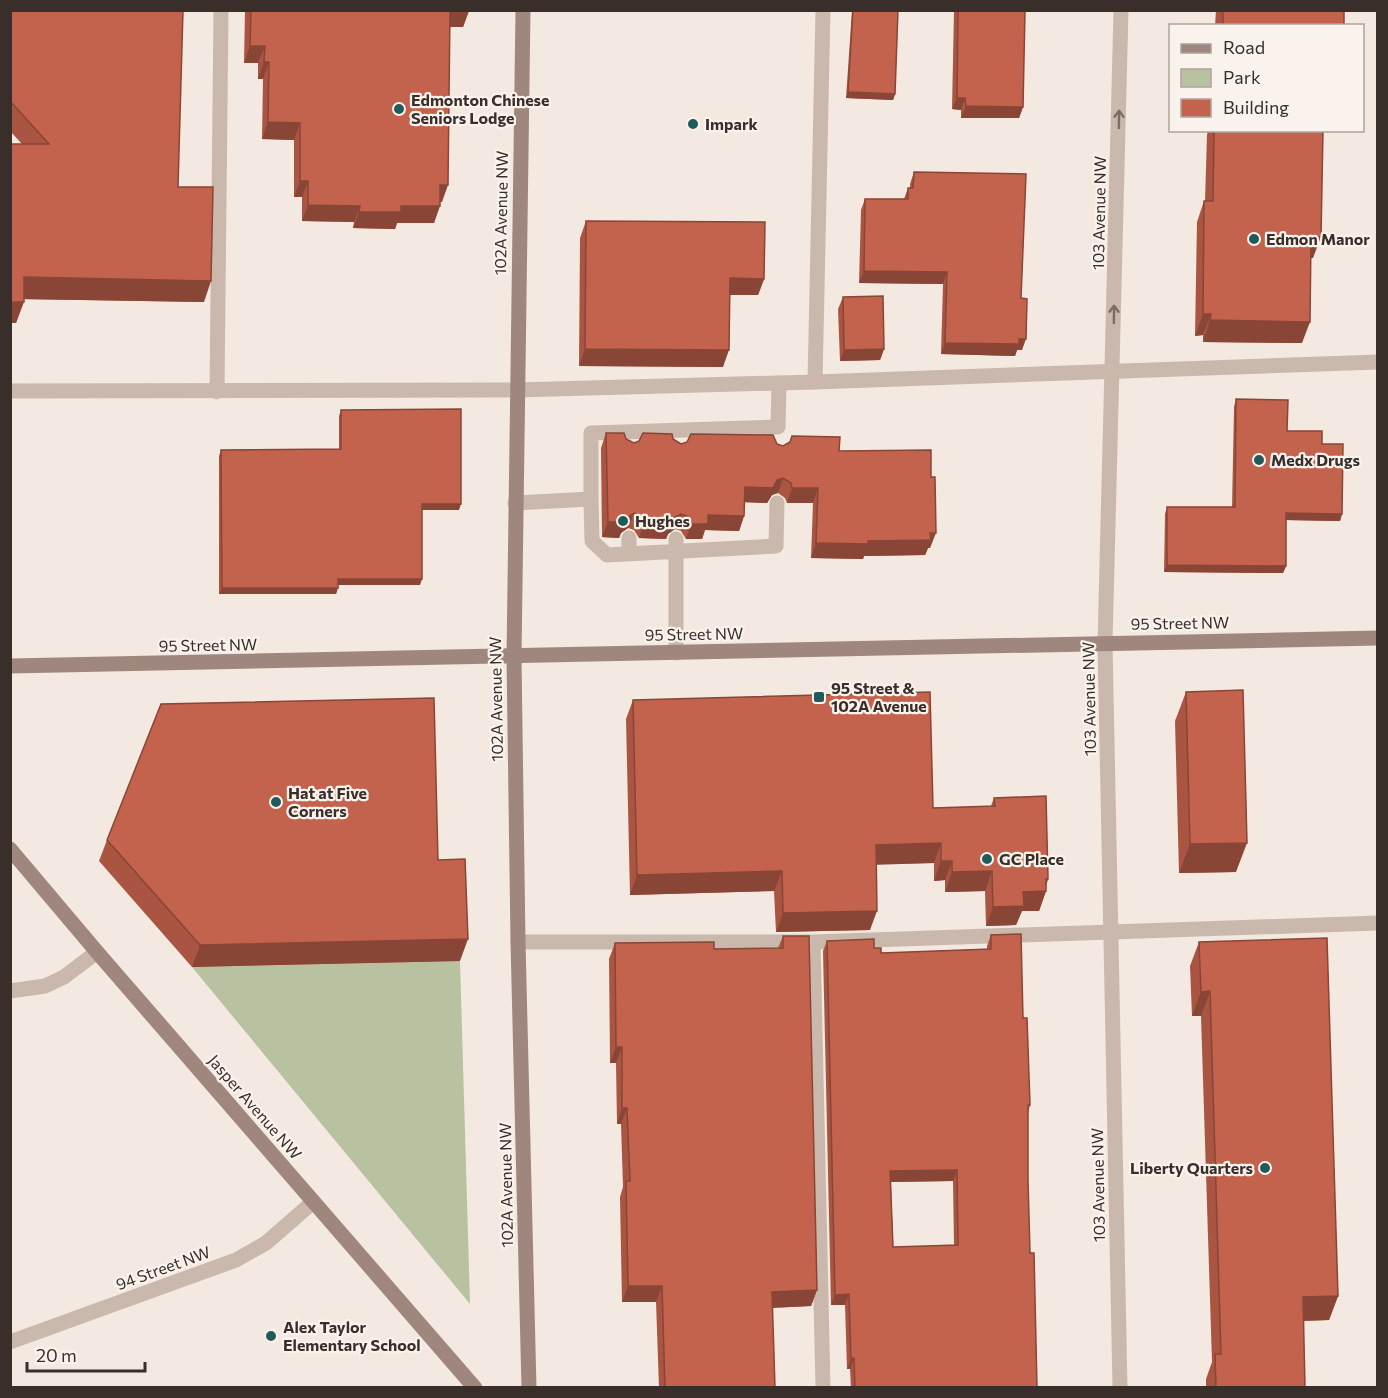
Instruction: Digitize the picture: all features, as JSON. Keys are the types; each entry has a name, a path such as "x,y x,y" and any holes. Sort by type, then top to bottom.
{"street":[{"path":"217,392 221,10"},
{"name":"102A Avenue NW","path":"523,10 514,503 514,657 518,942 529,1388"},
{"path":"815,382 823,10"},
{"name":"103 Avenue NW","path":"1120,1388 1105,643 1121,10"},
{"path":"10,391 516,390 1377,362"},
{"path":"777,503 776,546 676,544 629,554 607,555 592,541 591,433 676,430 777,433 779,383"},
{"path":"676,430 676,449"},
{"path":"627,431 627,448"},
{"path":"514,503 591,499"},
{"path":"629,538 629,554"},
{"path":"676,544 676,653"},
{"name":"95 Street NW","path":"10,666 1377,638"},
{"name":"Jasper Avenue NW","path":"10,849 475,1388"},
{"path":"518,942 813,942 1377,923"},
{"path":"813,942 823,1388"},
{"path":"10,991 45,986 64,977 97,952"},
{"name":"94 Street NW","path":"10,1342 236,1260 266,1243 313,1202"}],"green space":[{"path":"460,961 470,1304 192,967"}],"building":[{"path":"11,10 183,10 178,187 213,187 211,281 24,277 24,302 10,302 10,144 49,144 10,101"},
{"name":"Edmonton Chinese Seniors Lodge","path":"251,10 450,10 448,185 440,185 440,206 401,206 401,212 359,212 360,206 308,205 308,181 300,181 300,123 268,122 269,62 264,62 265,46 250,46"},
{"path":"853,10 898,10 895,94 848,92"},
{"path":"958,10 1025,10 1023,107 966,106 965,98 957,98"},
{"path":"1223,10 1344,10 1344,24 1223,24"},
{"name":"Edmon Manor","path":"1214,132 1323,132 1321,237 1311,237 1310,322 1210,320 1211,314 1203,314 1204,201 1213,201"},
{"path":"914,172 1026,174 1021,298 1027,299 1026,339 1019,339 1019,344 945,343 947,272 864,271 865,199 908,199 908,188 913,188"},
{"path":"586,221 765,222 764,279 730,278 729,350 585,349"},
{"path":"883,296 884,349 844,350 843,297"},
{"name":"Medx Drugs","path":"1236,399 1288,400 1287,431 1322,431 1322,444 1343,444 1342,514 1286,513 1286,566 1167,565 1167,507 1235,507"},
{"path":"461,409 461,504 422,504 422,579 338,579 338,588 222,588 221,450 341,449 341,410"},
{"path":"606,433 624,433 626,439 634,443 639,441 643,433 672,434 673,439 681,444 687,442 691,434 773,435 777,444 783,446 790,442 792,436 840,437 839,451 931,450 931,477 935,477 936,533 930,533 931,540 868,541 868,544 816,543 818,488 792,488 791,483 783,478 777,480 773,488 745,487 744,516 708,515 708,524 691,524 687,516 681,514 673,518 672,523 644,523 640,515 634,513 626,518 625,522 608,522"},
{"path":"1243,690 1247,843 1190,844 1186,692"},
{"path":"930,692 933,808 995,806 994,798 1046,796 1048,879 1046,879 1046,891 1023,892 1024,906 993,907 992,871 952,872 952,861 941,861 941,843 876,845 877,911 783,913 782,871 637,875 633,700"},
{"name":"Hat at Five Corners","path":"434,698 438,860 465,859 468,939 200,945 107,840 161,704"},
{"path":"1021,934 1023,1018 1027,1018 1030,1105 1028,1105 1028,1180 1030,1253 1034,1253 1037,1388 855,1388 854,1358 851,1359 849,1294 835,1295 827,941 874,939 874,948 881,948 881,953 991,949 991,935","holes":["957,1170 958,1245 893,1247 890,1171"]},
{"path":"783,936 809,936 817,1290 772,1292 775,1388 665,1388 662,1286 628,1286 626,1181 630,1181 627,1108 622,1108 622,1047 616,1047 615,943 714,942 714,949 783,948"},
{"name":"Liberty Quarters","path":"1327,938 1338,1296 1303,1297 1305,1388 1216,1388 1215,1354 1221,1354 1210,991 1201,992 1199,942"}],"place":[{"name":"Edmonton Chinese Seniors Lodge","path":"399,109"},
{"name":"Impark","path":"693,124"},
{"name":"Edmon Manor","path":"1254,239"},
{"name":"Medx Drugs","path":"1259,460"},
{"name":"Hughes","path":"623,521"},
{"name":"95 Street & 102A Avenue","path":"819,697"},
{"name":"Hat at Five Corners","path":"276,802"},
{"name":"GC Place","path":"987,859"},
{"name":"Liberty Quarters","path":"1265,1168"},
{"name":"Alex Taylor Elementary School","path":"271,1336"}]}
